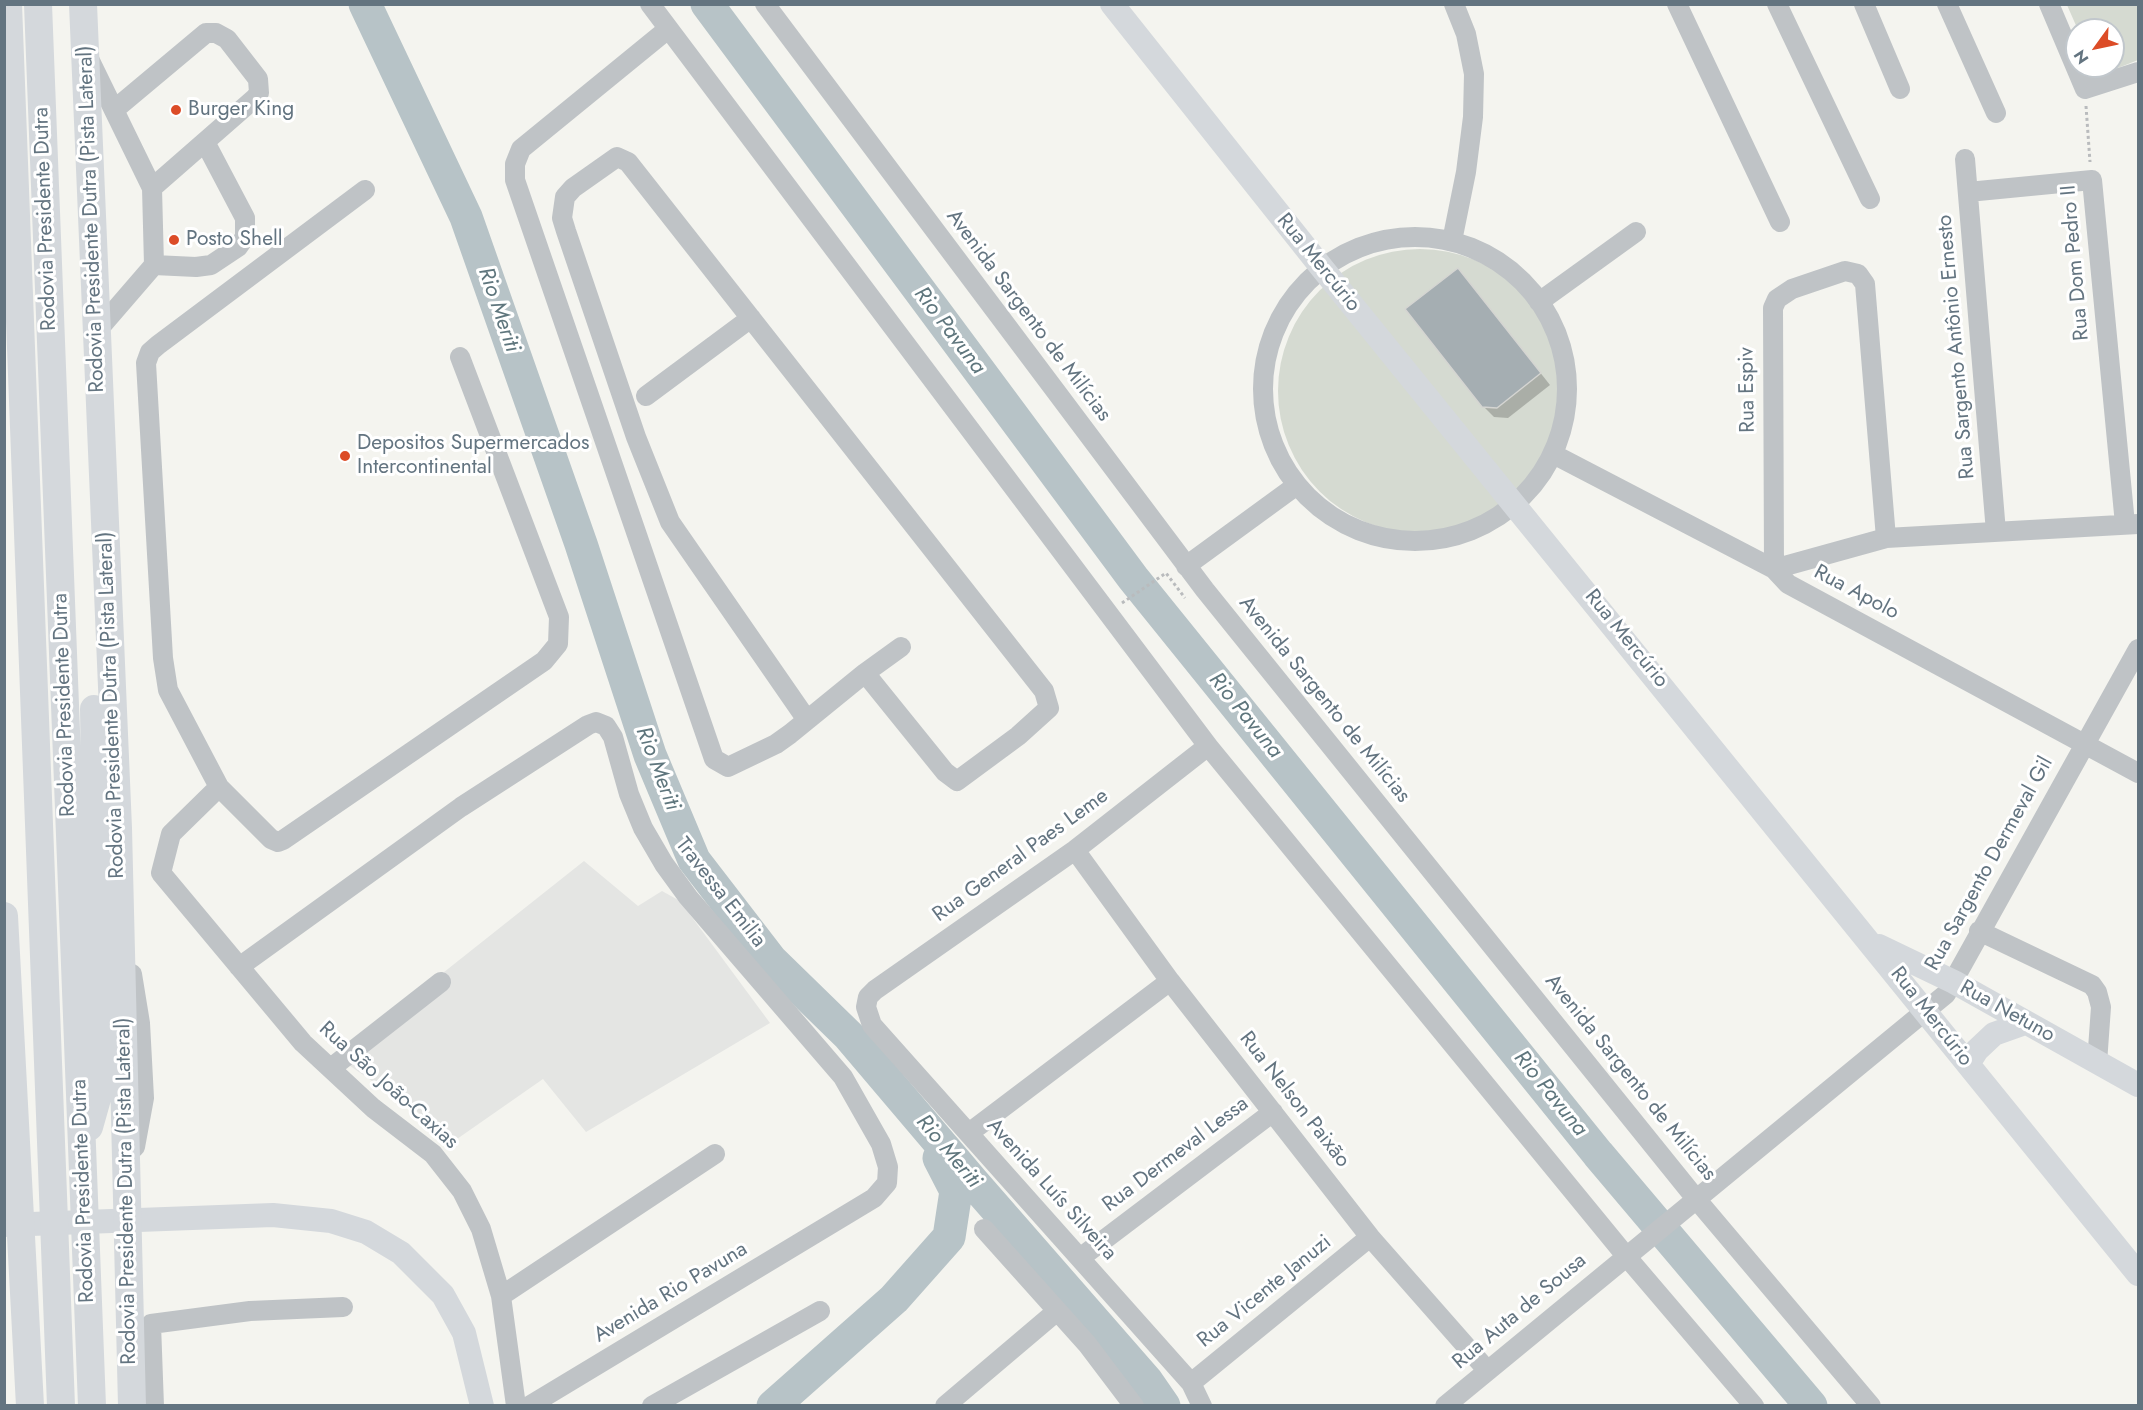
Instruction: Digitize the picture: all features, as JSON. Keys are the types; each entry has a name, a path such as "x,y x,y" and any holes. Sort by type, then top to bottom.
{"highway":[{"name":"Rodovia Presidente Dutra","path":"8,4 61,1406"},
{"name":"Rodovia Presidente Dutra","path":"38,4 92,1406"},
{"name":"Rodovia Presidente Dutra (Pista Lateral)","path":"83,4 120,902 132,1406"},
{"path":"82,1149 100,1088 92,570 100,404"},
{"path":"4,916 30,1406"}],"main road":[{"name":"Rua Mercúrio","path":"1112,4 1322,268 1516,504 2139,1274"},
{"name":"Rua Netuno","path":"1873,944 1954,982 2139,1085"},
{"path":"1968,1064 1977,1050 1994,1034 2025,1023"},
{"path":"4,1225 273,1215 331,1221 366,1232 413,1262 434,1284 450,1306 464,1333 478,1399"}],"street":[{"path":"650,4 1208,746 1632,1251 1754,1406"},
{"name":"Avenida Sargento de Milícias","path":"765,4 1186,566 1693,1203 1871,1406"},
{"path":"1452,241 1466,172 1473,117 1474,74 1466,34 1454,4"},
{"path":"1677,4 1780,222"},
{"path":"1776,4 1870,199"},
{"path":"1864,4 1900,89"},
{"path":"1947,4 1996,113"},
{"path":"2049,4 2085,89 2139,72"},
{"path":"668,29 521,149 515,164 515,180 714,759 728,767 776,744 901,647"},
{"path":"114,110 206,33 216,33 227,39 258,79 259,93 152,188"},
{"path":"85,50 152,188 154,265 97,332"},
{"path":"154,265 196,267 211,265 238,246 245,237 245,218 205,142"},
{"path":"807,720 670,522 636,437 566,231 562,218 566,197 573,188 617,157 628,162 1044,691 1049,708 1018,736 957,780 945,772 865,673"},
{"name":"Rua Sargento Antônio Ernesto","path":"1965,159 1996,532"},
{"path":"1968,192 2092,180"},
{"name":"Rua Dom Pedro II","path":"2092,180 2132,524"},
{"path":"365,190 158,345 150,352 146,363 165,676 168,690 219,787 271,839 278,842 544,662 558,644 559,617 460,357"},
{"path":"1539,302 1636,232"},
{"path":"1418,237 1452,241 1478,250 1501,264 1522,281 1539,302 1555,330 1565,361 1567,393 1565,414 1553,454 1537,481 1516,504 1482,526 1443,539 1402,541 1363,532 1327,513 1297,484 1279,455 1267,423 1263,388 1267,354 1279,321 1297,292 1322,268 1351,250 1384,240 1418,237"},
{"name":"Rua Espiv","path":"1774,569 1773,309 1783,294 1792,289 1845,271 1858,274 1865,284 1886,538"},
{"path":"646,396 751,318"},
{"name":"Rua Apolo","path":"1553,454 1774,569 1788,584 2139,773"},
{"path":"1186,566 1297,484"},
{"path":"1774,569 1886,538 2132,524"},
{"name":"Rua Sargento Dermeval Gil","path":"1632,1251 1927,1012 1954,982 1979,931 2139,649"},
{"name":"Travessa Emilia","path":"239,967 461,807 588,724 596,722 606,726 613,737 629,794 643,828 664,864 688,897 843,1077 881,1144 888,1167 887,1183 874,1198 838,1221"},
{"name":"Rua General Paes Leme","path":"866,1007 868,998 875,990 1075,850 1208,746"},
{"name":"Rua São João-Caxias","path":"219,787 171,834 161,873 303,1043 374,1108 433,1154 462,1191 481,1228 501,1296 516,1406"},
{"name":"Rua Nelson Paixão","path":"1075,850 1170,981 1370,1237 1487,1370"},
{"path":"1979,931 2091,985 2097,992 2101,1007 2097,1062"},
{"path":"969,1133 1170,981"},
{"path":"331,1068 441,982"},
{"name":"Avenida Luís Silveira","path":"866,1007 872,1025 1191,1383 1202,1406"},
{"name":"Rua Dermeval Lessa","path":"1080,1258 1273,1112"},
{"path":"501,1296 715,1154"},
{"name":"Avenida Rio Pavuna","path":"529,1406 838,1221"},
{"path":"984,1229 1112,1374 1134,1406"},
{"name":"Rua Vicente Januzi","path":"1191,1383 1370,1237"},
{"name":"Rua Auta de Sousa","path":"1445,1406 1632,1251"},
{"path":"154,1406 151,1324 250,1311 343,1306"},
{"path":"652,1406 820,1311"},
{"path":"945,1406 1057,1311"}],"path":[{"name":"Rua Dom Pedro II","path":"2085,89 2092,180"},
{"path":"1119,605 1166,573 1188,602"}],"shaded area":[{"path":"2067,5 2138,5 2138,60 2125,65 2125,18 2073,18"},
{"path":"1406,249 1434,249 1461,255 1487,266 1521,290 1538,312 1551,337 1562,377 1562,405 1551,445 1538,470 1521,492 1487,516 1461,527 1434,533 1406,533 1379,527 1353,516 1319,492 1295,458 1284,432 1278,405 1278,377 1284,350 1295,324 1319,290 1353,266 1379,255"},
{"path":"584,861 638,906 662,891 680,901 770,1023 586,1132 543,1079 457,1139 337,1057"}],"building":[{"path":"1458,268 1541,373 1497,408 1482,407 1405,309"}],"waterway":[{"name":"Rio Meriti","path":"365,4 466,217 581,544 650,755 694,860 771,960 849,1036 1146,1380 1164,1406"},
{"name":"Rio Pavuna","path":"707,4 1133,578 1598,1154 1811,1406"},
{"path":"773,1406 894,1299 949,1237 956,1191 939,1158"}],"place":[{"name":"Burger King","path":"176,110"},
{"name":"Posto Shell","path":"174,240"},
{"name":"Depositos Supermercados Intercontinental","path":"345,456"}]}
